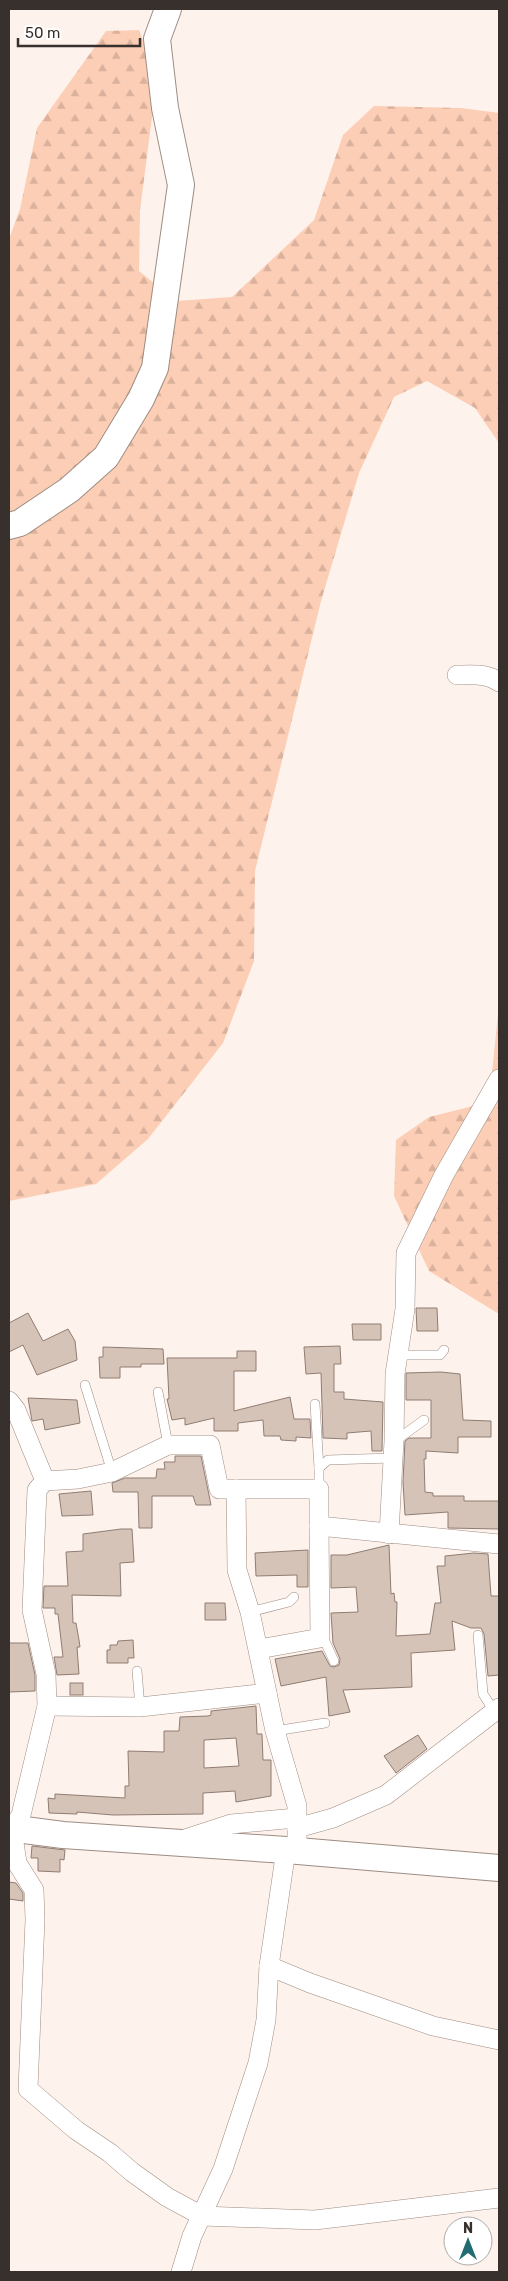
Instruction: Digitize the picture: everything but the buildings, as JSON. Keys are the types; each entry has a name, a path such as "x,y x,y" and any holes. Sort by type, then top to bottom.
{"street":[{"path":"9,526 20,523 68,490 106,457 141,399 155,368 180,185 165,108 157,39 168,9"},
{"path":"458,675 478,675 494,678 499,682"},
{"path":"389,1534 395,1374 405,1309 406,1253 444,1175 499,1079"},
{"path":"9,1402 16,1410 45,1481"},
{"path":"259,1649 320,1638 319,1489 219,1489 210,1445 168,1445 112,1472 78,1479 45,1481 37,1490 32,1610 46,1674 47,1706 21,1815 11,1829 16,1863 34,1890 36,1920 28,2089 70,2124 110,2152 132,2172 167,2198 202,2216 315,2220 499,2198"},
{"path":"181,2272 192,2236 223,2169 258,2063 266,2020 269,1966 294,1837 297,1806 275,1730 250,1612 236,1570 236,1489"},
{"path":"319,1526 499,1544"},
{"path":"47,1706 140,1707 267,1693"},
{"path":"294,1837 386,1795 421,1771 497,1709"},
{"path":"11,1829 172,1843 294,1837 499,1868"},
{"path":"269,1966 310,1983 433,2026 499,2040"}],"lane":[{"path":"398,1355 440,1355 444,1350"},
{"path":"85,1385 112,1472"},
{"path":"158,1392 168,1445"},
{"path":"315,1404 319,1489"},
{"path":"319,1468 328,1460 393,1450 424,1420"},
{"path":"250,1612 289,1602 294,1597"},
{"path":"320,1633 334,1661"},
{"path":"478,1635 483,1694 497,1709"},
{"path":"137,1671 140,1707"},
{"path":"275,1730 325,1723"}],"green space":[{"path":"139,30 157,78 140,210 139,271 176,301 232,297 314,220 343,135 374,106 461,108 499,113 499,443 475,408 427,381 394,397 359,473 321,601 255,871 254,961 223,1043 148,1139 96,1184 9,1201 9,239 20,209 37,128 106,31"},
{"path":"499,1004 499,1314 429,1271 394,1196 396,1140 429,1117 493,1101 492,1073"}]}
